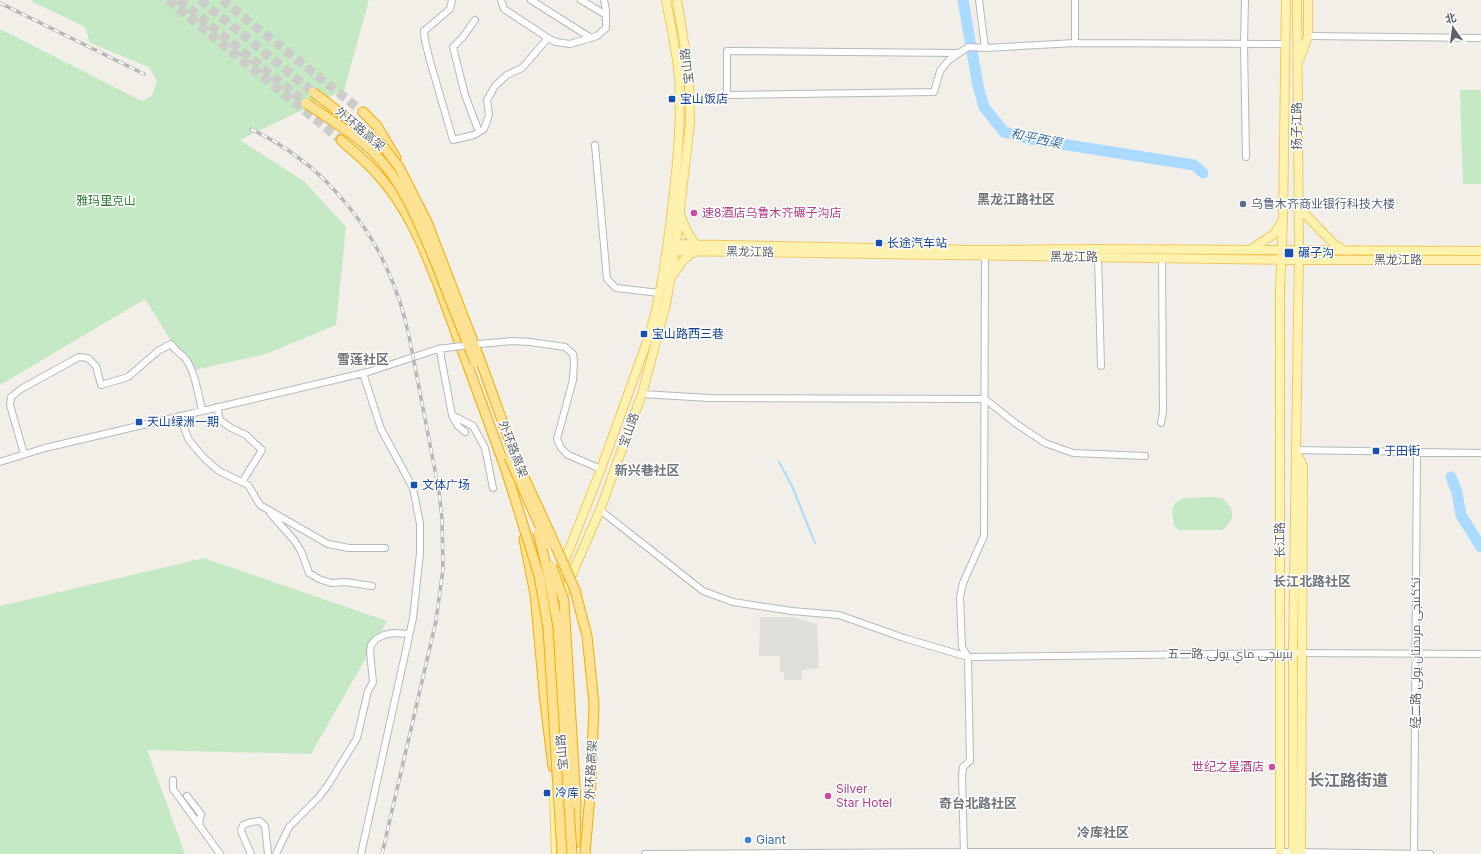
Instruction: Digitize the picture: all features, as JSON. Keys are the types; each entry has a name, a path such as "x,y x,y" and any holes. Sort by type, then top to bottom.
{"highway":[{"name":"外环路高架","path":"313,92 382,145 399,167 427,222 482,365 517,462 574,590 587,636 594,704 591,783 585,854"},
{"name":"外环路高架","path":"306,103 355,136 376,155 391,173 407,199 421,227 478,371 512,468 544,535 570,596 583,642 590,710 586,789 580,854"},
{"path":"363,112 377,126 402,168 419,208 512,456 564,601 576,803 574,854"},
{"path":"341,140 379,176 407,213 438,284 505,467 539,576 548,628 562,854"},
{"path":"520,518 535,594 553,771"},
{"path":"537,527 558,627 574,854"}],"main road":[{"name":"宝山路","path":"574,854 564,778 554,656 560,605 600,510 642,394 666,304 671,277 671,248 680,104 678,67 666,0"},
{"name":"宝山路","path":"556,854 553,771 546,659 548,603 601,469 651,329 680,212 690,123 690,101 687,62 677,0"},
{"name":"扬子江路","path":"1281,251 1283,221 1286,0"},
{"name":"扬子江路","path":"1297,0 1299,251"},
{"path":"1297,65 1308,36 1308,0"},
{"path":"1298,207 1334,244 1347,251"},
{"path":"671,277 688,254 696,248 686,231 680,212"},
{"path":"1249,251 1262,244 1274,234 1283,221"},
{"name":"黑龙江路","path":"671,248 1281,260 1481,260"},
{"name":"黑龙江路","path":"985,253 1094,249 1481,251"},
{"name":"长江路","path":"1280,853 1279,427 1281,251"},
{"name":"长江路","path":"1297,853 1293,653 1299,251"},
{"path":"1295,450 1303,466 1302,653 1297,853"}],"street":[{"path":"446,0 450,9"},
{"path":"452,0 450,9 424,31 425,41 438,90 453,140 474,135 484,129 489,115 487,100 495,86 506,75 522,68 548,38"},
{"path":"501,0 504,9 548,38 556,42 570,44 597,36 606,28 604,0"},
{"path":"531,0 591,38"},
{"path":"581,0 606,15"},
{"path":"979,0 985,48"},
{"path":"1075,0 1075,43"},
{"path":"1245,0 1244,44 1246,157"},
{"path":"475,20 462,38 453,47 465,95 479,132"},
{"path":"1308,36 1481,38"},
{"path":"959,53 726,51 727,95 934,92 940,71 950,60 968,47 985,48 1075,43 1285,44"},
{"path":"595,145 607,279 616,288 660,293"},
{"path":"964,853 961,766 970,761 968,657 962,647 960,597 964,583 984,536 985,253"},
{"path":"1098,257 1102,366"},
{"path":"1161,424 1163,412 1162,258"},
{"path":"0,462 45,448 363,373 441,348 512,341 565,347 573,354 573,380 557,439 561,448 568,455 601,469"},
{"path":"24,454 10,405 11,396 79,357 88,358 96,366 101,385 128,377 158,351 171,344 176,351 184,356 189,364 196,383 202,410"},
{"path":"441,348 441,357 452,415 458,426 464,432"},
{"path":"361,854 413,618 420,552 420,524 413,488 381,430 363,373"},
{"path":"642,394 709,398 985,399 1015,423 1045,443 1073,453 1145,456"},
{"path":"216,407 220,420 231,428 246,435 262,450 242,482"},
{"path":"452,415 473,426 485,448 494,488"},
{"path":"179,416 189,440 204,458 219,471 248,485 260,505 328,544 349,548 385,548"},
{"path":"1295,450 1481,453"},
{"name":"经二路 ئككىنجى مرىدىئان يولى","path":"1414,854 1417,452"},
{"path":"265,508 294,540 301,551 309,573 319,580 331,583 345,582 372,586"},
{"path":"600,510 703,590 734,602 792,611 839,615 904,638 968,657"},
{"path":"276,854 289,827 319,797 357,738 368,691 373,682 370,652 372,645 376,639 384,635 393,633 409,634"},
{"name":"五一路 بىرىنچى ماي يولى","path":"968,657 1293,653 1481,654"},
{"path":"173,780 173,789 220,854"},
{"path":"187,796 200,814 199,825"},
{"path":"251,854 241,831 243,825 260,821 265,826 268,854"},
{"path":"645,854 1430,854"}],"shaded area":[{"path":"760,617 792,617 817,624 819,668 801,670 802,680 784,680 784,673 780,672 780,656 759,656"}],"green space":[{"name":"雅玛里克山","path":"32,0 369,0 344,90 240,140 305,182 346,227 336,325 266,354 190,371 145,299 0,385 0,29 142,101 152,96 157,81 149,67 90,43 85,27 33,2"},
{"path":"1460,90 1481,90 1481,184 1463,184"},
{"path":"1214,497 1224,499 1232,511 1230,522 1223,530 1179,530 1174,526 1172,510 1175,503 1184,498"},
{"path":"204,558 387,621 311,754 147,750 185,854 0,854 0,606"}],"waterway":[{"name":"和平西渠","path":"963,0 978,86 984,107 1004,132 1030,139 1194,165 1203,173"},
{"path":"779,462 792,486 815,543"},
{"name":"和平西渠","path":"1451,477 1457,492 1461,515 1481,547"}],"tunnel":[{"path":"168,0 341,140"},
{"path":"179,0 306,103"},
{"path":"200,0 313,92"},
{"path":"222,0 363,112"}],"railway":[{"path":"0,3 144,74"},
{"path":"251,129 285,148 323,179 349,206 379,253 391,277 407,327 439,491 442,518 443,569 436,621 382,854"}],"place":[{"name":"宝山饭店","path":"672,99"},
{"name":"乌鲁木齐商业银行科技大楼","path":"1243,204"},
{"name":"速8酒店乌鲁木齐碾子沟店","path":"694,213"},
{"name":"长途汽车站","path":"879,243"},
{"name":"碾子沟","path":"1289,253"},
{"name":"宝山路西三巷","path":"644,334"},
{"name":"天山绿洲一期","path":"139,422"},
{"name":"于田街","path":"1376,451"},
{"name":"文体广场","path":"414,485"},
{"name":"世纪之星酒店","path":"1272,767"},
{"name":"冷库","path":"547,793"},
{"name":"Silver Star Hotel","path":"828,796"},
{"name":"Giant","path":"748,840"}],"district":[{"name":"黑龙江路社区","path":"1016,199"},
{"name":"雪莲社区","path":"363,359"},
{"name":"新兴巷社区","path":"647,470"},
{"name":"长江北路社区","path":"1312,581"},
{"name":"长江路街道","path":"1348,780"},
{"name":"奇台北路社区","path":"978,803"},
{"name":"冷库社区","path":"1103,832"}]}
